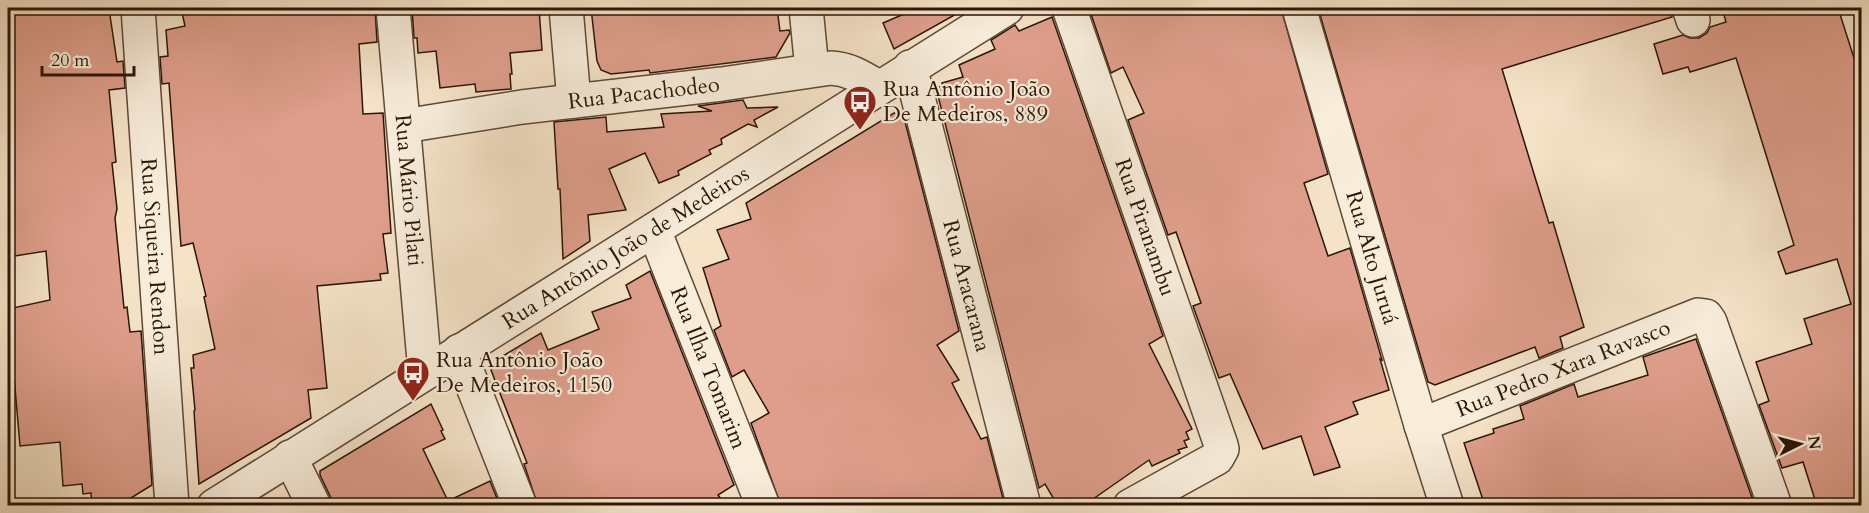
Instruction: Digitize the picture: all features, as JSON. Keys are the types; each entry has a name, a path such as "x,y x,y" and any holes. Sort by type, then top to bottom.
{"street":[{"name":"Rua Siqueira Rendon","path":"138,8 172,506"},
{"name":"Rua Mário Pilati","path":"393,8 424,372"},
{"path":"566,8 574,101"},
{"path":"806,8 812,70"},
{"name":"Rua Antônio João de Medeiros","path":"214,506 1007,8"},
{"name":"Rua Piranambu","path":"1069,8 1222,449 1217,458 1130,506"},
{"name":"Rua Alto Juruá","path":"1299,8 1421,425 1447,506"},
{"name":"Rua Aracarana","path":"910,67 1024,506"},
{"name":"Rua Pacachodeo","path":"404,126 574,101 722,84 831,68 843,69 856,74 878,87"},
{"name":"Rua Ilha Tomarim","path":"654,230 763,506"},
{"name":"Rua Pedro Xara Ravasco","path":"1421,425 1698,315 1706,316 1775,506"},
{"path":"459,351 520,506"},
{"path":"290,457 314,506"}],"building":[{"path":"8,8 83,8 84,12 109,9 117,62 123,61 125,88 109,90 116,162 112,163 117,209 115,218 124,308 127,307 130,332 141,331 152,485 118,506 92,506 91,493 83,494 82,484 63,486 60,442 20,446 12,353 8,354 8,309 50,300 46,251 8,257"},
{"path":"181,8 375,8 377,42 359,44 363,114 383,113 391,233 383,234 388,273 380,274 381,280 317,286 327,388 308,390 311,418 199,484 191,368 194,368 193,355 215,349 204,297 206,296 193,243 181,246 169,83 162,84 160,57 168,56 166,30 185,26"},
{"path":"412,8 539,8 542,50 510,53 511,89 476,92 475,84 440,88 436,51 418,53 417,38 414,38"},
{"path":"591,8 777,8 780,31 789,30 790,33 776,57 650,73 649,70 611,74 601,70 597,61"},
{"path":"918,8 967,8 894,49 883,23"},
{"path":"1089,8 1281,8 1328,174 1304,183 1328,256 1350,248 1389,390 1353,402 1358,414 1325,427 1340,467 1314,475 1301,436 1263,449 1230,374 1219,378 1193,306 1201,303 1176,232 1168,235 1128,120 1144,113 1123,67 1111,73"},
{"path":"1318,8 1671,8 1672,17 1502,69 1549,223 1553,222 1584,327 1560,337 1563,348 1539,358 1535,347 1435,385 1428,382"},
{"path":"1722,8 1838,8 1862,83 1862,506 1817,506 1803,462 1782,468 1759,405 1769,401 1756,362 1812,344 1804,319 1851,304 1837,259 1786,274 1778,252 1794,245 1736,58 1690,72 1688,67 1663,74 1654,44 1683,35 1699,38 1707,33 1710,27 1726,22"},
{"path":"1052,17 1163,336 1149,344 1192,429 1186,432 1189,439 1184,441 1187,447 1178,450 1180,453 1152,466 1149,460 1083,506 1058,506 1045,484 1039,488 936,88 943,86 942,83 963,77 959,65 995,49 991,40 1015,25 1019,31"},
{"path":"743,100 747,108 778,107 754,120 757,127 748,124 721,139 722,144 709,150 711,154 678,171 679,175 659,183 645,153 609,169 626,210 588,215 590,241 563,259 554,122 606,117 607,132 664,127 661,114 712,111 698,106"},
{"path":"894,113 903,114 959,331 937,345 959,380 952,383 981,439 987,437 1005,506 781,506 751,423 769,413 744,370 732,377 714,330 721,326 703,268 729,259 717,230 751,219 746,203"},
{"path":"650,271 734,485 718,495 726,506 538,506 524,464 527,463 491,370 501,357 541,333 548,350 599,329 592,312 631,298 626,285"},
{"path":"1696,339 1755,506 1485,506 1464,443 1494,433 1493,429 1524,419 1520,406 1574,384 1578,397 1648,375 1643,357"},
{"path":"431,404 445,439 423,449 448,501 490,481 500,506 332,506 320,471"}],"place":[{"name":"Rua Antônio João De Medeiros, 889","path":"860,131"},
{"name":"Rua Antônio João De Medeiros, 1150","path":"413,402"}]}
